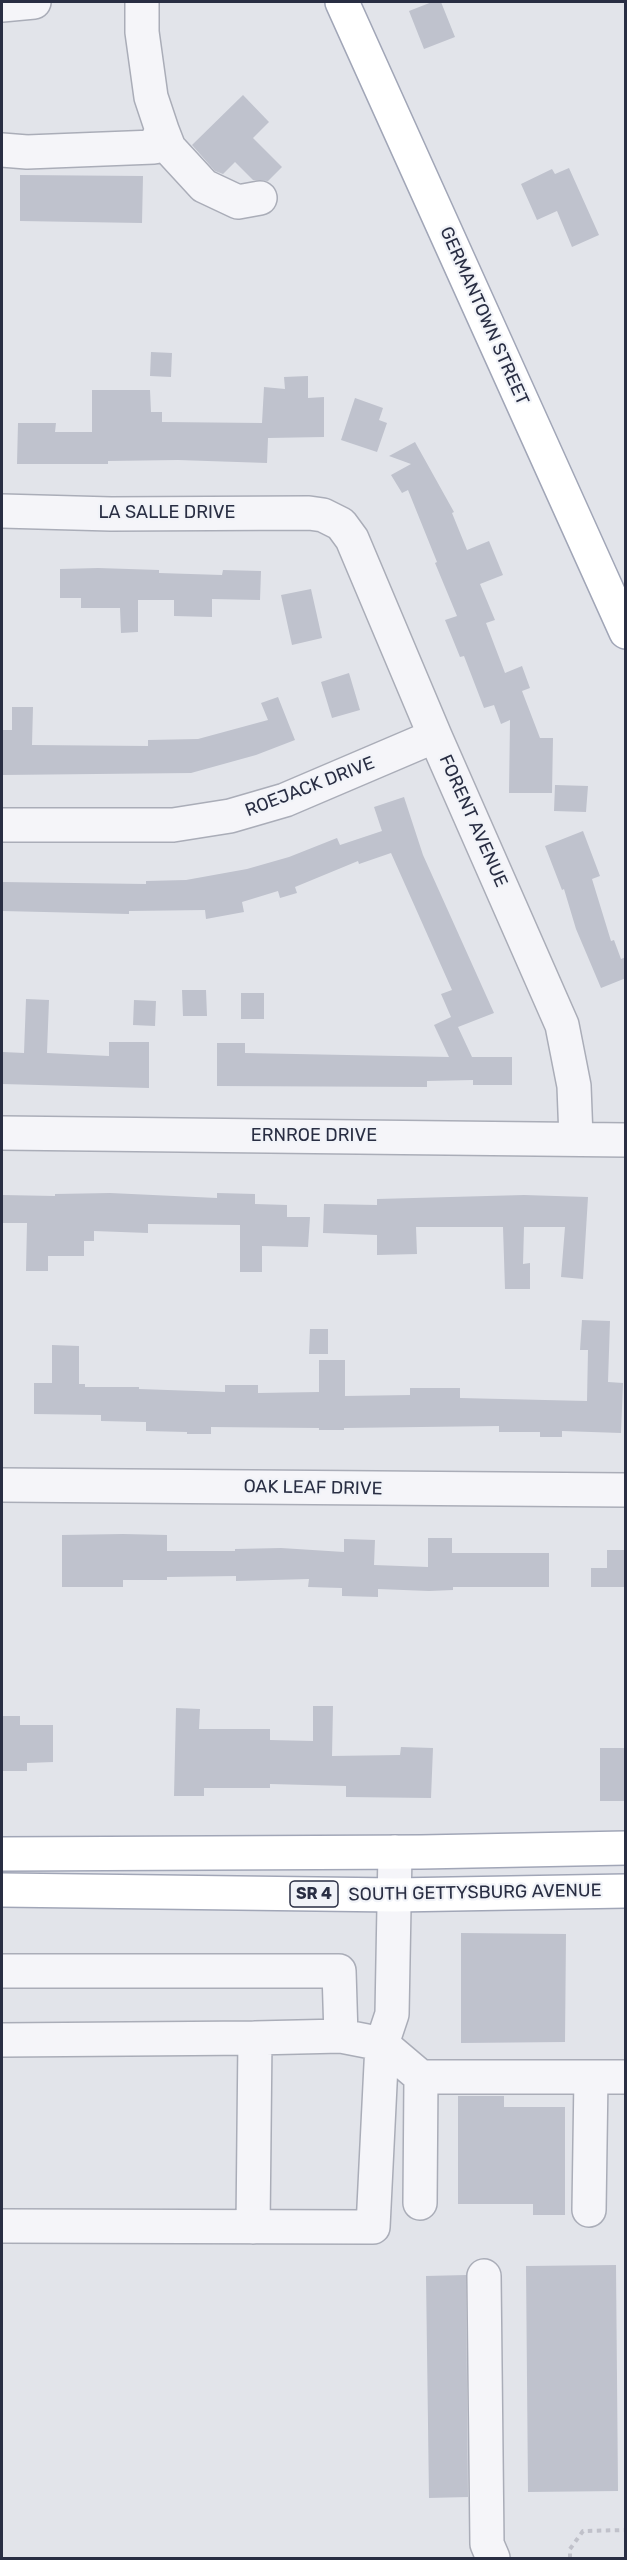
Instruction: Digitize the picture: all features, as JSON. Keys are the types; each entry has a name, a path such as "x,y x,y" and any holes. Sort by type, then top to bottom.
{"main road":[{"name":"GERMANTOWN STREET","path":"342,2 626,632"},
{"path":"2,1854 626,1848"},
{"name":"SOUTH GETTYSBURG AVENUE","path":"2,1890 395,1895 626,1891"}],"street":[{"path":"2,5 34,2"},
{"path":"142,2 142,32 151,96 169,148 204,186 238,202 260,198"},
{"path":"2,150 27,152 154,147 162,130"},
{"name":"LA SALLE DRIVE","path":"2,511 111,514 309,513 332,518"},
{"name":"FORENT AVENUE","path":"332,518 352,539 435,736 562,1025 574,1086 576,1138"},
{"name":"ROEJACK DRIVE","path":"2,825 173,825 230,816 285,800 435,736"},
{"name":"ERNROE DRIVE","path":"2,1133 626,1140"},
{"name":"OAK LEAF DRIVE","path":"2,1485 626,1490"},
{"path":"2,2226 373,2227 382,2044 393,2014 395,1851"},
{"path":"2,1971 339,1971 341,2036"},
{"path":"2,2040 341,2036 382,2044 421,2077 626,2077"},
{"path":"253,2227 255,2038"},
{"path":"420,2203 421,2077"},
{"path":"589,2210 591,2077"},
{"path":"484,2276 487,2544 493,2559"}],"path":[{"path":"570,2559 570,2549 583,2531 626,2530"}],"building":[{"path":"432,2 441,2 455,37 424,49 409,11"},
{"path":"243,95 269,122 253,138 282,167 268,181 253,180 235,162 223,174 215,171 192,145"},
{"path":"569,168 599,235 572,247 557,211 537,220 521,184 552,169 555,174"},
{"path":"20,175 143,176 142,223 20,221"},
{"path":"151,352 172,353 171,377 150,376"},
{"path":"308,376 308,398 324,397 324,437 268,438 267,463 178,460 108,461 108,464 17,464 18,423 56,423 55,432 92,432 92,390 150,390 151,412 162,412 162,422 262,423 264,387 285,389 284,377"},
{"path":"355,398 383,408 379,420 387,423 377,452 341,440"},
{"path":"415,442 454,512 452,513 467,550 489,541 503,575 480,584 495,620 486,623 505,673 522,666 530,688 522,691 540,738 553,738 552,793 509,793 510,720 501,724 494,705 484,708 464,656 460,657 445,620 457,616 435,563 437,562 408,490 402,493 391,475 411,464 389,456"},
{"path":"98,568 222,575 223,570 261,571 260,600 212,599 212,617 174,616 174,600 138,600 138,632 121,633 120,608 81,608 81,598 60,598 60,569"},
{"path":"311,589 322,638 292,645 281,595"},
{"path":"349,673 360,710 332,718 321,682"},
{"path":"278,697 295,740 256,755 191,773 2,775 2,730 12,730 12,707 33,707 32,745 148,746 148,740 198,739 268,720 261,703"},
{"path":"555,785 588,786 586,812 554,811"},
{"path":"404,797 423,855 494,1013 458,1027 472,1057 512,1057 512,1085 473,1085 473,1080 427,1081 427,1087 217,1086 217,1043 245,1043 245,1053 449,1057 434,1025 451,1017 441,994 452,990 391,853 359,864 358,861 295,887 297,893 280,898 278,891 242,902 244,912 206,919 205,910 129,911 129,914 2,911 2,882 146,884 146,881 186,880 247,869 289,857 337,838 340,845 382,831 374,807"},
{"path":"583,831 600,876 592,879 611,941 614,940 621,959 626,957 626,978 601,988 576,929 564,889 562,890 545,846"},
{"path":"182,990 206,990 207,1016 183,1016"},
{"path":"241,993 264,993 264,1019 241,1019"},
{"path":"26,999 49,1000 47,1053 109,1056 109,1042 149,1042 149,1088 2,1084 3,1052 24,1053"},
{"path":"134,1000 156,1001 155,1026 133,1025"},
{"path":"110,1193 217,1198 217,1193 255,1194 255,1204 287,1205 287,1217 310,1217 308,1247 262,1246 262,1272 240,1272 240,1225 148,1224 148,1233 94,1231 94,1241 84,1241 84,1256 48,1256 48,1271 26,1271 27,1223 2,1223 2,1195 55,1196 55,1194"},
{"path":"524,1195 588,1197 583,1279 561,1277 565,1227 524,1227 523,1264 530,1263 530,1289 505,1289 503,1227 416,1227 417,1254 377,1255 377,1235 323,1233 324,1204 377,1205 377,1199"},
{"path":"582,1320 610,1321 608,1382 623,1383 621,1433 562,1431 562,1437 540,1437 540,1432 499,1432 499,1426 344,1428 344,1430 211,1427 211,1434 187,1434 187,1432 146,1431 146,1422 101,1421 101,1415 34,1414 34,1383 52,1383 52,1345 79,1346 79,1384 85,1384 85,1387 139,1387 139,1389 225,1392 225,1385 258,1385 258,1393 319,1392 319,1360 345,1360 345,1396 410,1395 410,1388 460,1388 460,1398 587,1401 588,1350 580,1350"},
{"path":"310,1329 328,1329 328,1354 309,1354"},
{"path":"62,1535 167,1535 167,1551 281,1548 344,1552 344,1539 375,1540 374,1565 428,1567 428,1538 452,1538 452,1553 549,1553 549,1587 453,1587 453,1590 429,1591 378,1589 378,1597 342,1596 342,1588 308,1587 309,1579 236,1581 236,1576 123,1580 123,1587 62,1587"},
{"path":"607,1550 626,1550 626,1587 591,1587 591,1568 607,1568"},
{"path":"313,1706 333,1706 332,1756 400,1755 401,1747 433,1748 431,1798 346,1797 346,1786 270,1784 270,1788 204,1788 204,1796 174,1796 176,1708 200,1709 199,1729 270,1729 270,1740 313,1741"},
{"path":"2,1716 20,1716 20,1725 53,1725 53,1762 27,1763 27,1771 2,1771"},
{"path":"600,1748 626,1748 626,1801 600,1801"},
{"path":"461,1933 566,1934 565,2042 461,2043"},
{"path":"458,2096 504,2096 504,2107 565,2107 565,2215 533,2215 533,2204 458,2204"},
{"path":"616,2265 618,2491 528,2492 526,2266"},
{"path":"466,2275 468,2497 429,2498 426,2276"}]}
